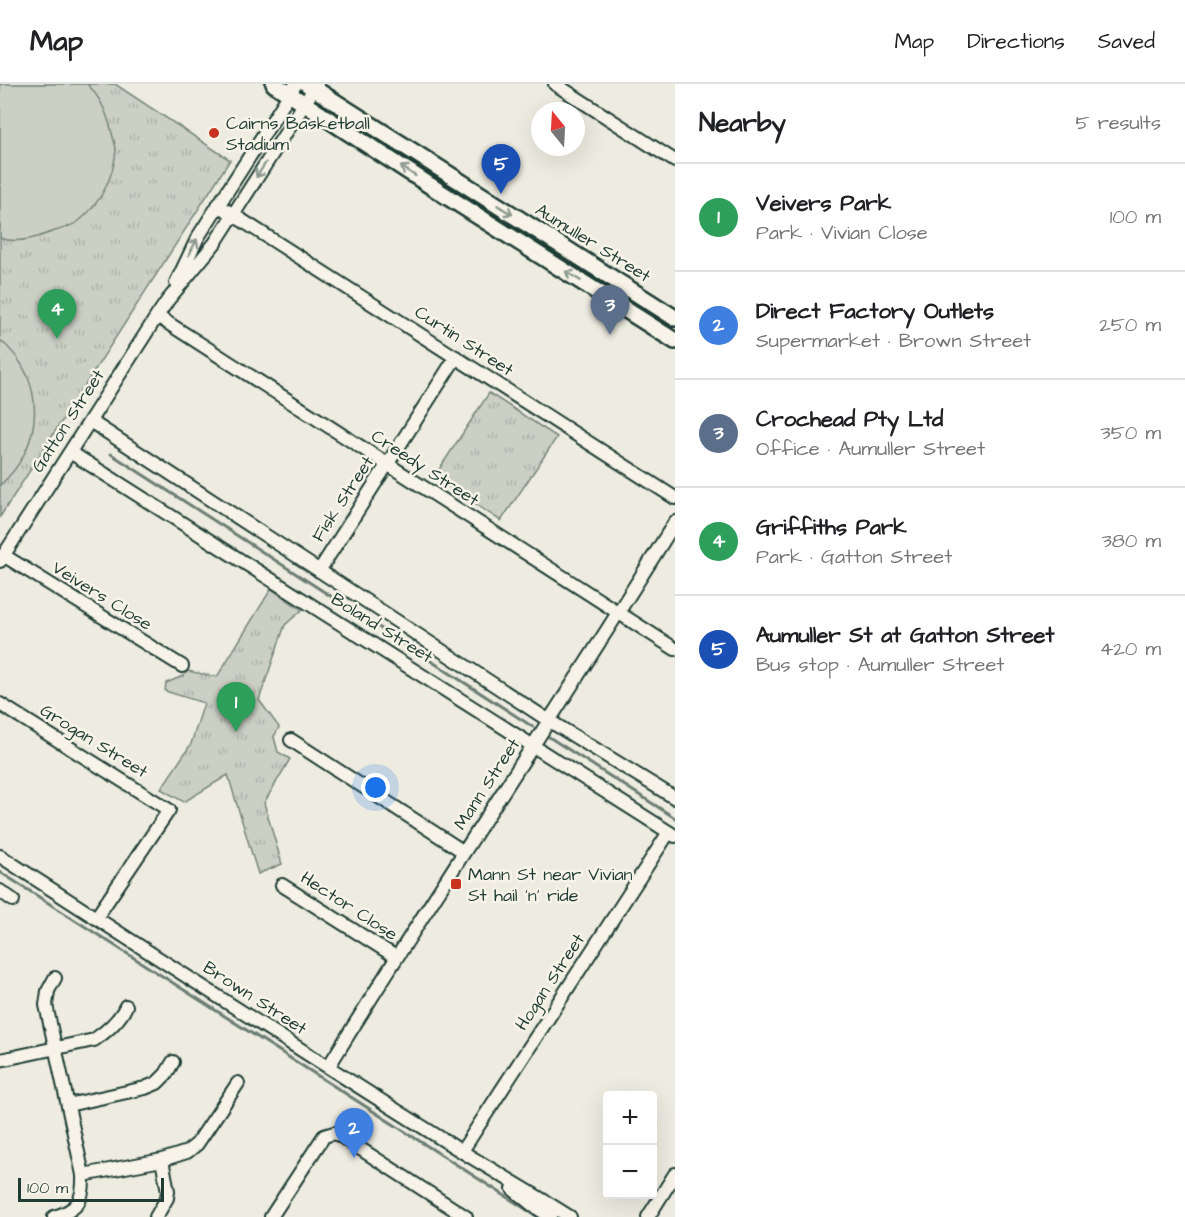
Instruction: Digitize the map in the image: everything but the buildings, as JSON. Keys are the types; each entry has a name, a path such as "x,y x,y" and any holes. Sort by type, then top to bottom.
{"main road":[{"path":"274,84 293,89 305,104 675,341"},
{"name":"Aumuller Street","path":"313,86 675,318"},
{"path":"471,188 468,195 470,201 496,219 513,238"}],"street":[{"path":"555,84 675,161"},
{"name":"Gatton Street","path":"2,558 157,316 211,249 305,104 313,86"},
{"name":"Gatton Street","path":"168,300 198,237 293,89"},
{"name":"Curtin Street","path":"218,205 675,498"},
{"name":"Creedy Street","path":"157,316 675,649"},
{"name":"Fisk Street","path":"319,570 456,357"},
{"name":"Boland Street","path":"90,421 548,720 675,798"},
{"name":"Boland Street","path":"70,452 672,834"},
{"name":"Mann Street","path":"329,1066 396,957 619,613 675,522"},
{"name":"Veivers Close","path":"2,558 182,666"},
{"name":"Grogan Street","path":"0,704 169,810 96,918"},
{"path":"291,740 464,852"},
{"name":"Hogan Street","path":"462,1151 672,834"},
{"name":"Brown Street","path":"0,856 490,1169 570,1217"},
{"name":"Hector Close","path":"282,885 396,957"},
{"path":"54,1217 67,1214 75,1208 80,1201 83,1189 83,1175 46,1005 48,991 55,978"},
{"path":"0,1060 94,1040 105,1033 126,1006"},
{"path":"68,1105 145,1088 157,1083 173,1062"},
{"path":"83,1175 162,1160 187,1152 197,1144 238,1083"},
{"path":"271,1217 324,1136 334,1133 466,1217"},
{"path":"156,1217 167,1198 168,1191 162,1160"},
{"name":"Brown Street","path":"490,1169 534,1206 551,1217"},
{"path":"648,1217 675,1174"}],"green space":[{"path":"0,84 115,84 230,160 0,517"},
{"path":"0,84 87,84 104,108 115,145 115,160 105,189 93,207 76,223 31,239 12,241 0,238"},
{"path":"0,340 15,356 26,373 33,392 34,412 32,432 26,451 15,469 0,485"},
{"path":"489,393 557,437 501,521 434,477"},
{"path":"271,589 302,610 285,625 259,700 279,727 274,737 278,752 290,759 264,803 282,864 258,874 228,775 184,802 161,789 191,744 204,703 165,691 166,683 183,676 188,671 217,677"}],"waterway":[{"path":"111,454 533,727"},
{"path":"549,737 675,818"},
{"path":"0,872 538,1217"}],"place":[{"name":"Cairns Basketball Stadium","path":"214,133"},
{"name":"Aumuller St at Gatton Street","path":"501,194"},
{"name":"Crochead Pty Ltd","path":"610,335"},
{"name":"Griffiths Park","path":"57,339"},
{"name":"Veivers Park","path":"236,732"},
{"name":"Mann St near Vivian St hail 'n' ride","path":"456,884"},
{"name":"Direct Factory Outlets","path":"354,1158"}]}
